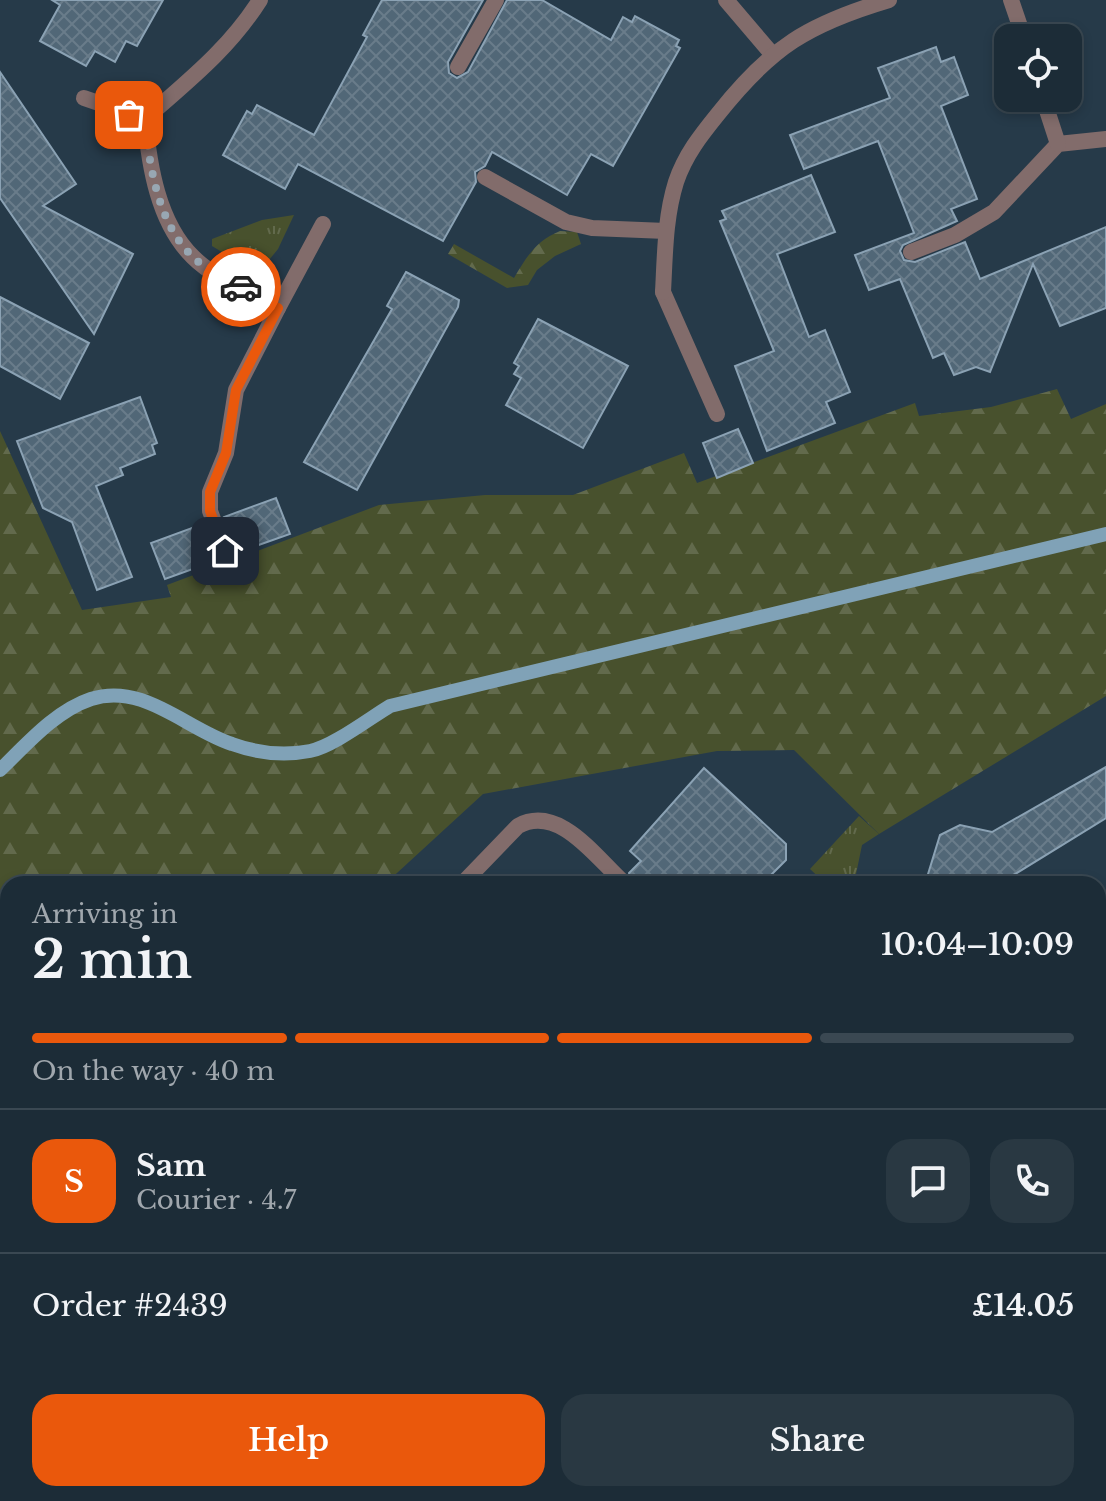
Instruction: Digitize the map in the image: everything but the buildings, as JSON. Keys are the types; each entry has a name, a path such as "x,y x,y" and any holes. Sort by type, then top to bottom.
{"street":[{"path":"145,119 205,69 228,44 260,0"},
{"path":"458,67 496,0"},
{"path":"726,0 772,54"},
{"path":"717,414 663,292 666,231 677,181 691,149 743,83 772,54 806,31 889,0"},
{"path":"1011,0 1019,24"},
{"path":"84,98 145,119"},
{"path":"1048,112 1058,144"},
{"path":"145,119 148,158 178,239 194,258 278,308"},
{"path":"911,252 955,235 994,212 1058,144 1106,139"},
{"path":"485,177 566,222 592,228 666,231"},
{"path":"225,551 210,511 210,492 226,453 236,390 323,224"},
{"path":"470,876 518,826 529,819 544,819 569,832 617,876"}],"green space":[{"path":"294,215 278,249 265,265 245,266 212,246 212,239 262,220"},
{"path":"560,231 577,232 581,244 555,256 537,270 528,285 507,288 448,254 454,244 514,278 533,250"},
{"path":"1057,389 1071,419 1106,404 1106,696 879,834 794,750 717,751 483,794 394,876 0,876 0,431 82,610 171,597 167,585 379,505 485,495 573,495 684,453 697,483 915,403 919,416 991,407"},
{"path":"859,816 879,834 862,845 856,876 817,876 810,869"}],"waterway":[{"path":"0,770 53,720 91,699 110,695 128,697 164,710 232,744 271,753 300,753 340,738 390,706 1106,534"}],"way so far":[{"path":"129,115 145,119 148,158 178,239 194,258 241,287"}],"route":[{"path":"225,551 210,511 210,492 214,475 226,453 236,390 278,308 241,287"}]}
